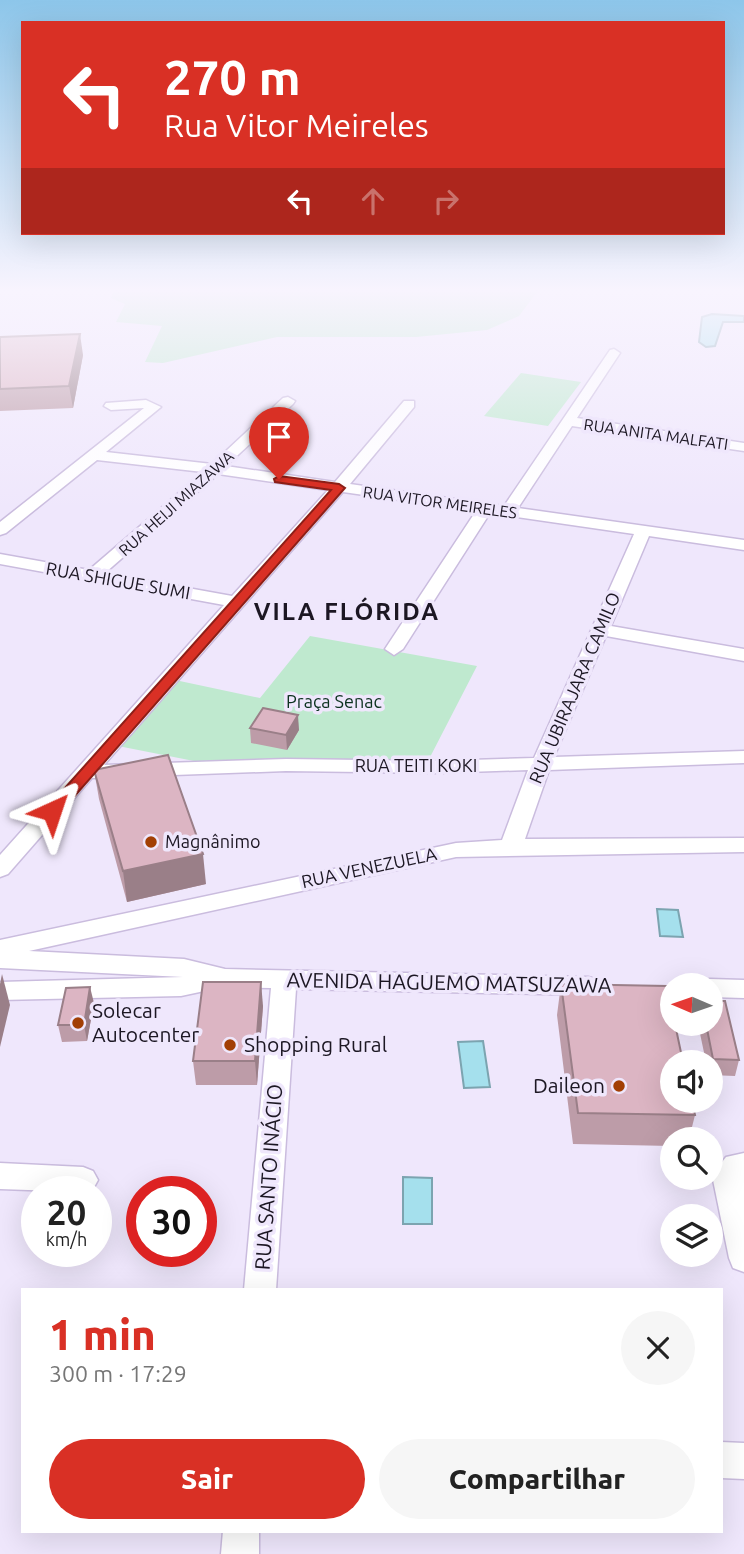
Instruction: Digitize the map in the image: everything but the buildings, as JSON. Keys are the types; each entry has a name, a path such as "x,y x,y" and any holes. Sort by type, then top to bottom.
{"street":[{"path":"508,512 606,365"},
{"name":"RUA HEIJI MIAZAWA","path":"93,575 215,470 288,401"},
{"path":"0,530 154,407 146,404 111,406"},
{"path":"0,869 339,488 409,404"},
{"name":"RUA ANITA MALFATI","path":"569,421 744,447"},
{"name":"RUA VITOR MEIRELES","path":"95,455 744,545"},
{"path":"394,649 486,508"},
{"name":"RUA UBIRAJARA CAMILO","path":"511,847 541,764 643,530"},
{"name":"RUA SHIGUE SUMI","path":"0,559 235,602"},
{"path":"600,629 744,655"},
{"name":"RUA TEITI KOKI","path":"87,772 286,765 438,767 744,757"},
{"name":"RUA VENEZUELA","path":"0,949 440,852 511,847 744,845"},
{"name":"AVENIDA HAGUEMO MATSUZAWA","path":"0,959 172,967 225,978 606,987"},
{"name":"AVENIDA HAGUEMO MATSUZAWA","path":"0,991 173,987 225,978"},
{"name":"RUA SANTO INÁCIO","path":"260,1288 284,980"},
{"path":"723,988 744,989"},
{"path":"737,1167 727,1175 728,1190 744,1258"},
{"path":"0,1176 21,1177"},
{"path":"723,1460 744,1461"},
{"path":"240,1554 241,1533"}],"green space":[{"path":"521,373 581,382 548,426 484,416"},
{"name":"Praça Senac","path":"310,636 477,666 427,763 194,761 118,746 175,680 260,698"}],"water":[{"path":"657,909 678,910 683,937 660,936"},
{"path":"483,1041 490,1087 464,1088 458,1042"},
{"path":"403,1177 432,1178 432,1224 403,1224"}],"place":[{"name":"Magnânimo","path":"151,842"},
{"name":"Solecar Autocenter","path":"78,1023"},
{"name":"Shopping Rural","path":"230,1045"},
{"name":"Daileon","path":"619,1086"}],"district":[{"name":"VILA FLÓRIDA","path":"347,612"}],"route":[{"path":"52,811 339,488 279,479"}]}
